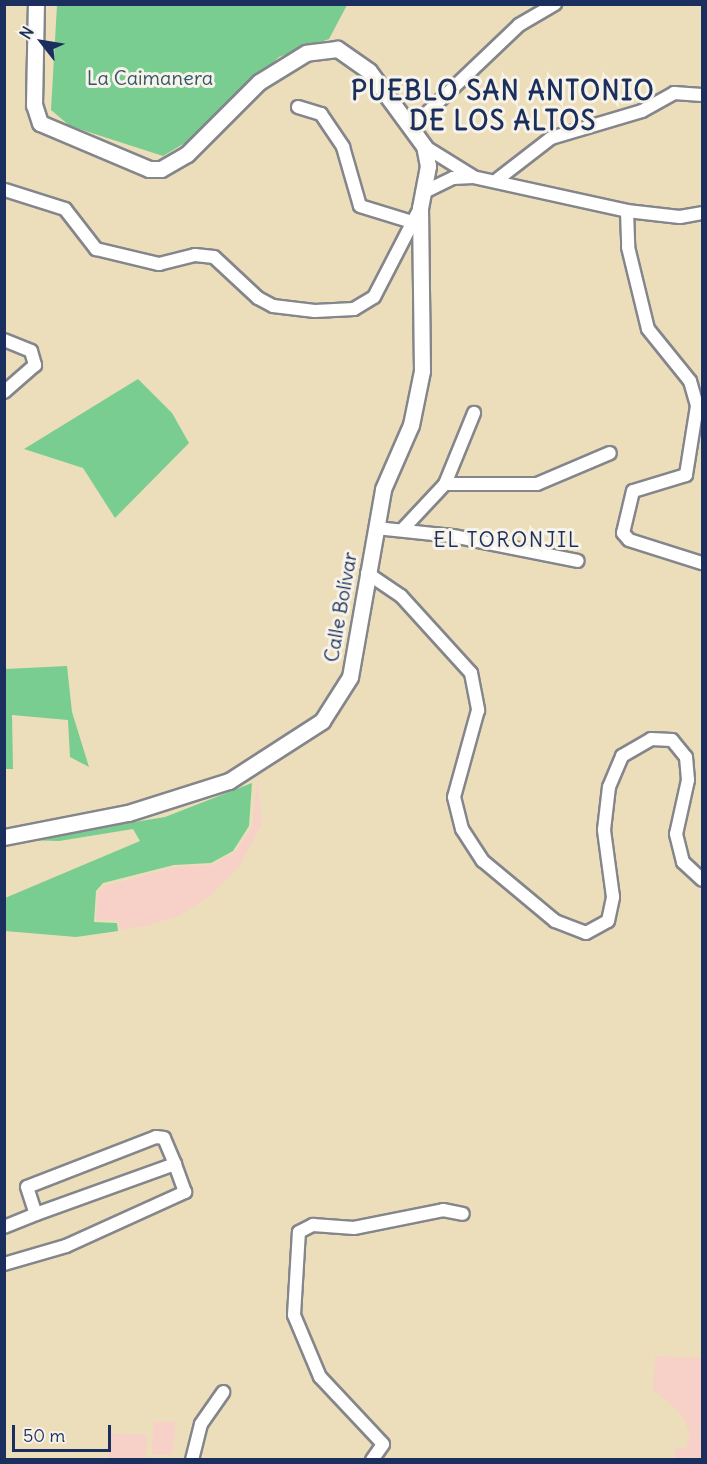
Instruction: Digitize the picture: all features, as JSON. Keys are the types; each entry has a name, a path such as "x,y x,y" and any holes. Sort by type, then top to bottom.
{"street":[{"path":"36,4 34,105 40,123 149,169 173,164 259,82 322,48 344,53 369,71 424,146 473,177"},
{"path":"411,128 519,26 555,4"},
{"path":"498,179 551,138 635,114 674,93 702,95"},
{"path":"298,107 321,114 343,147 360,206 409,221"},
{"name":"Calle Bolívar","path":"4,837 190,795 229,781 306,736 322,721 350,677 383,489 419,400 421,201 428,166 424,146"},
{"path":"4,190 65,209 96,249 159,264 195,255 214,257 258,298 301,310 354,309 374,297 387,279 409,221 421,201 453,178 498,179 627,211 680,218 702,213"},
{"path":"627,211 628,247 648,329 690,381 696,406 686,475 633,491 623,533 629,540 702,563"},
{"path":"4,340 31,351 35,364 4,392"},
{"path":"402,530 445,484 474,413"},
{"path":"445,484 537,484 610,453"},
{"path":"376,528 402,530 578,561"},
{"path":"367,573 401,596 471,673 478,710 454,797 462,829 483,861 555,921 586,933 608,921 613,897 604,830 609,787 622,756 651,739 672,740 686,757 688,780 676,834 683,862 702,880"},
{"path":"4,1264 66,1246 186,1192 164,1138 156,1137 27,1187 36,1214"},
{"path":"4,1227 175,1164"},
{"path":"372,1460 383,1444 320,1377 305,1347 294,1315 299,1232 314,1225 354,1228 443,1210 463,1214"},
{"path":"192,1460 201,1424 223,1392"}],"shaded area":[{"path":"257,780 262,824 240,865 208,898 176,917 145,926 120,930 118,920 96,920 98,892 105,886 174,867 212,865 235,852 252,826"},
{"path":"655,1356 702,1358 702,1459 675,1459 675,1448 686,1448 690,1434 681,1414 653,1389"},
{"path":"153,1422 176,1422 172,1455 152,1454"},
{"path":"110,1433 147,1435 146,1460 109,1459"}],"green space":[{"name":"La Caimanera","path":"57,5 347,5 329,39 279,57 193,138 163,156 70,126 51,110"},
{"path":"138,379 172,413 189,443 115,518 83,468 24,449"},
{"path":"67,666 72,712 89,767 70,757 68,720 12,715 13,769 5,769 5,669"},
{"path":"252,783 249,826 233,851 211,863 174,865 103,883 96,891 94,922 117,923 118,931 76,937 5,931 5,898 140,841 133,829 59,841 24,840 165,817"}],"district":[{"name":"PUEBLO SAN ANTONIO DE LOS ALTOS","path":"503,106"},
{"name":"EL TORONJIL","path":"507,540"}]}
